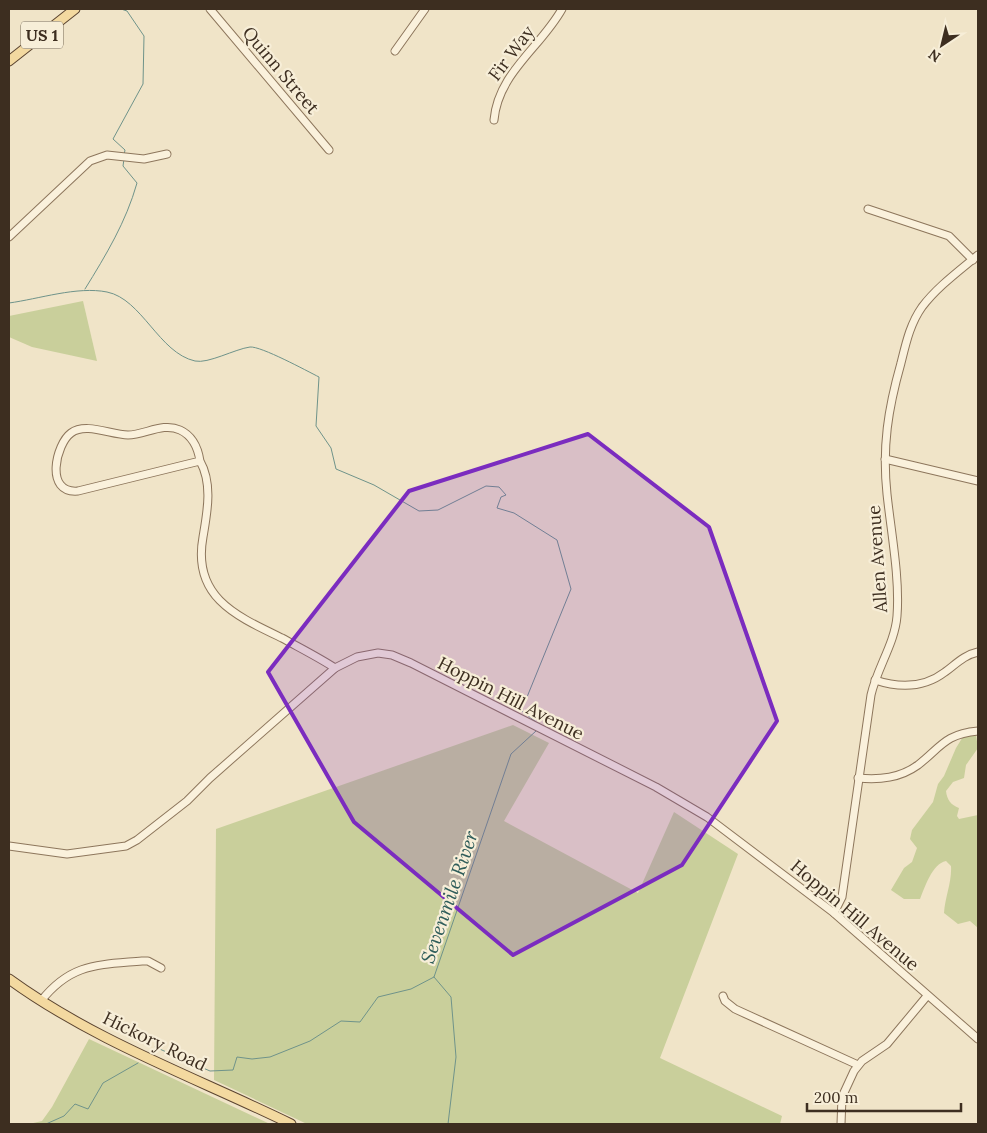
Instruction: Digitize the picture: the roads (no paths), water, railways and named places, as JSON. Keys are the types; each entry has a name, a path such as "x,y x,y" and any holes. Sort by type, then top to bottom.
{"main road":[{"name":"US 1","path":"9,61 75,9"},
{"name":"Hickory Road","path":"9,979 41,1001 116,1041 291,1124"}],"street":[{"name":"Quinn Street","path":"210,9 329,150"},
{"path":"396,51 425,9"},
{"name":"Fir Way","path":"494,120 496,103 504,86 562,9"},
{"path":"9,237 90,161 107,155 152,158 167,154"},
{"path":"868,209 948,236 976,257"},
{"name":"Allen Avenue","path":"834,913 842,897 858,778 874,680 894,631 898,608 884,459 886,422 909,330 926,302 976,257"},
{"path":"200,461 78,491 65,490 58,483 56,476 64,440 69,434 80,430 128,435 174,428 185,433 193,441 200,461 206,479 208,496 202,541 202,573 215,596 239,617 335,668"},
{"path":"884,459 978,480"},
{"path":"874,680 891,685 910,686 930,682 960,660 978,652"},
{"name":"Hoppin Hill Avenue","path":"9,846 67,854 100,851 132,843 187,801 210,778 335,668 350,660 371,654 385,653 405,660 684,802 727,831 834,913 978,1039"},
{"path":"858,778 879,779 898,775 917,765 948,739 978,731"},
{"path":"41,1001 61,979 91,966 142,960 161,968"},
{"path":"723,996 725,1001 735,1009 858,1065"},
{"path":"841,1124 842,1097 850,1077 858,1065 886,1044 927,996"}],"waterway":[{"name":"Sevenmile River","path":"92,9 98,9"},
{"name":"Sevenmile River","path":"121,9 127,11 144,36 143,84 113,139 125,150 124,155"},
{"name":"Sevenmile River","path":"85,289 121,225 137,183 123,166 124,159"},
{"name":"Sevenmile River","path":"9,303 71,292 107,292 119,297 130,305 171,348 182,356 200,361 250,347 264,350 319,377 316,426 331,448 336,469 374,485 419,511 438,510 486,486 499,487 506,495 501,497 497,508 514,513 557,540 571,589 527,697 518,708 536,722"},
{"name":"Sevenmile River","path":"155,1047 210,1071 233,1070 237,1057 252,1059 270,1057 310,1041 341,1021 360,1022 378,997 411,989 434,977 511,754 536,731"},
{"path":"434,977 451,997 456,1057 448,1124"},
{"name":"Sevenmile River","path":"46,1124 64,1116 75,1104 88,1109 103,1083 138,1063"}]}
